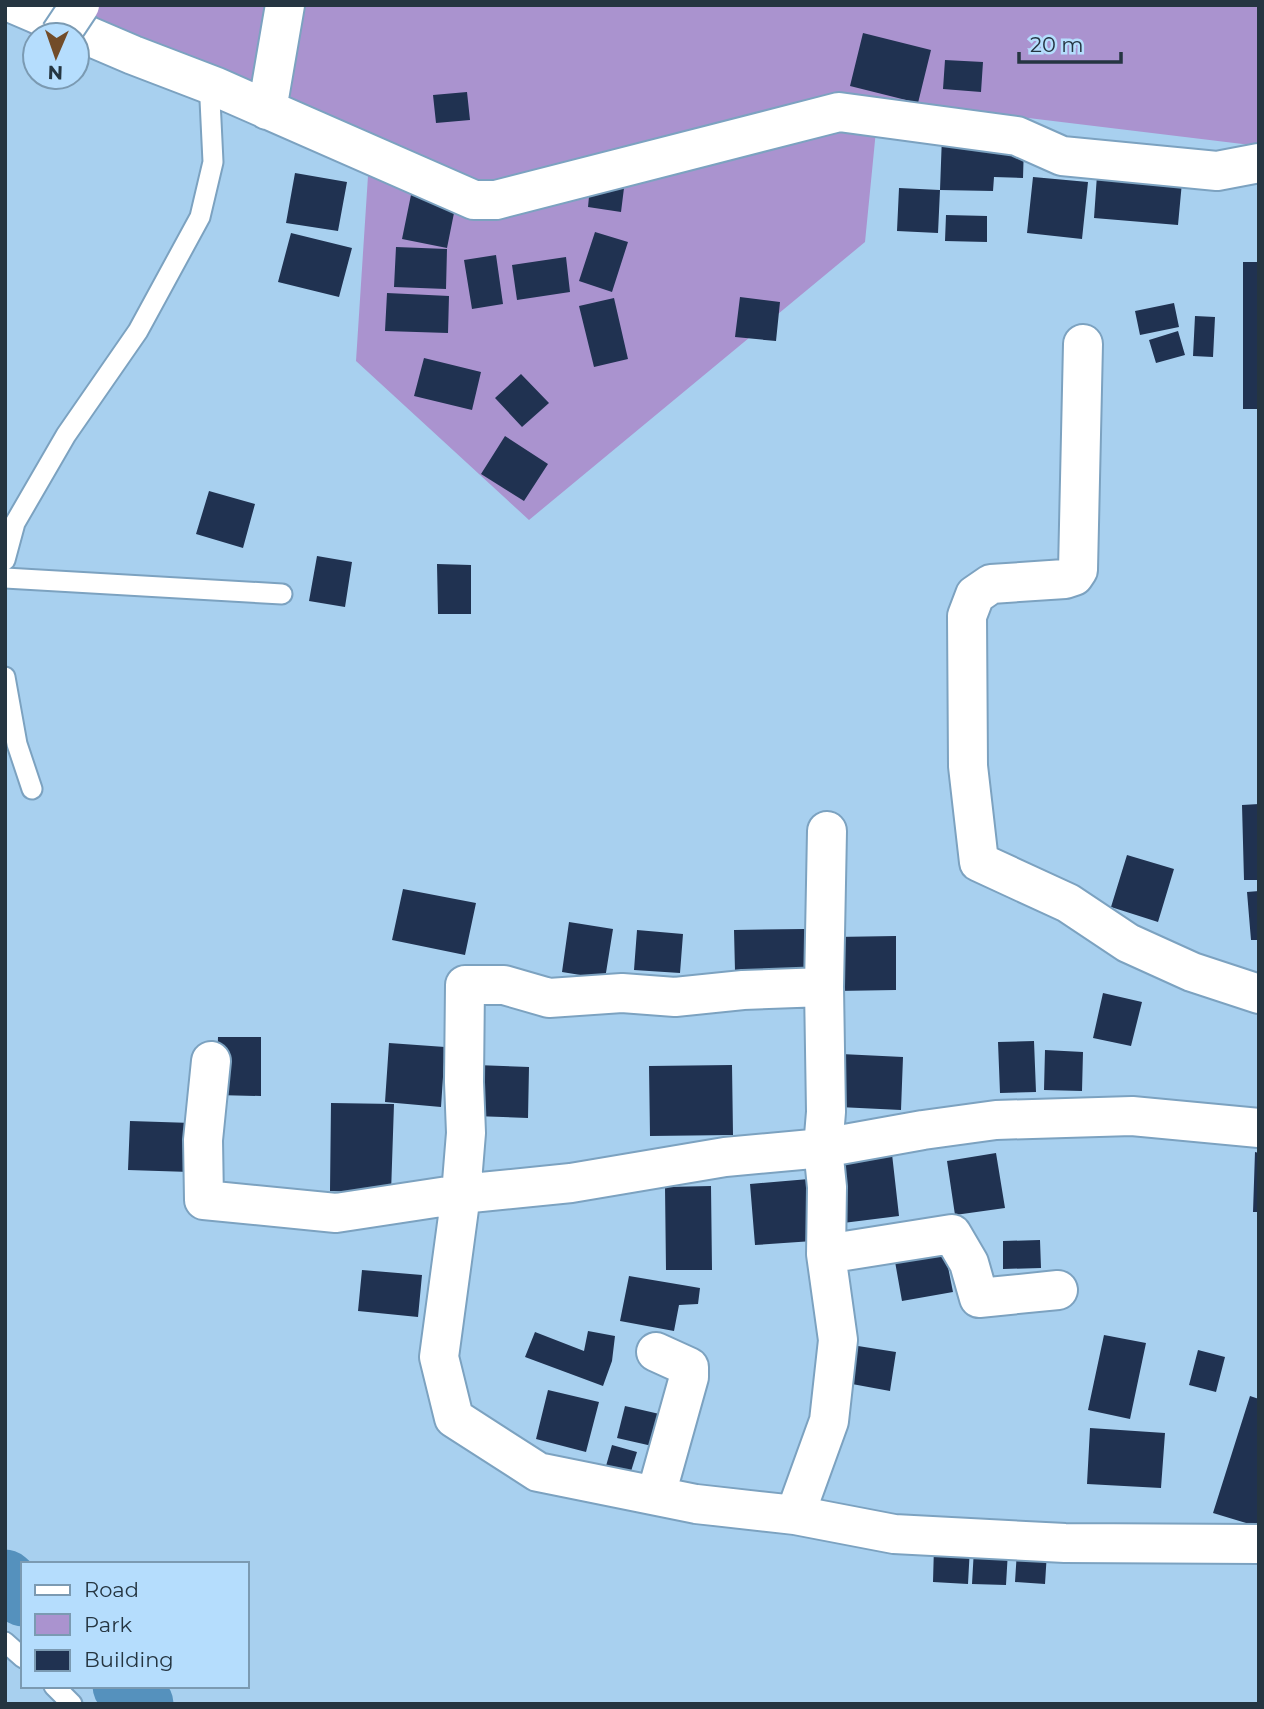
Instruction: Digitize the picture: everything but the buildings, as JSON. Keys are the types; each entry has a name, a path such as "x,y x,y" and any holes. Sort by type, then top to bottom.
{"main road":[{"path":"16,5 214,86 474,200 496,200 839,111 1017,136 1062,156 1217,171 1259,163"},
{"path":"69,21 80,5"},
{"path":"267,110 285,5"},
{"path":"1083,344 1078,570 1074,576 1065,579 991,584 975,595 967,616 968,766 979,862 1068,903 1128,943 1192,972 1259,993"},
{"path":"795,1516 829,1422 838,1340 827,1254 827,1187 823,1148 827,1112 824,987 827,831"},
{"path":"824,987 743,989 676,997 622,993 549,998 504,985 465,985 466,1133 461,1194 439,1357 454,1418 538,1472 696,1504 795,1516 894,1534 1065,1543 1259,1544"},
{"path":"211,1060 203,1140 204,1200 336,1213 461,1194 571,1183 725,1157 823,1148 996,1120 1132,1116 1259,1128"},
{"path":"827,1254 952,1234 969,1263 979,1298 1058,1290"},
{"path":"656,1352 689,1367 689,1377 656,1496"}],"lane":[{"path":"5,560 15,523 66,435 138,331 200,218 213,162 210,100 214,86"},
{"path":"5,578 282,594"},
{"path":"5,677 17,744 32,789"},
{"path":"5,1642 21,1656"},
{"path":"56,1688 72,1704"}],"green space":[{"path":"5,5 1259,5 1259,146 879,100 865,242 529,520 356,361 370,145 91,59 91,21 21,21 21,29 5,19"}],"waterway":[{"path":"5,1580 21,1594"},
{"path":"125,1688 143,1704"}]}
